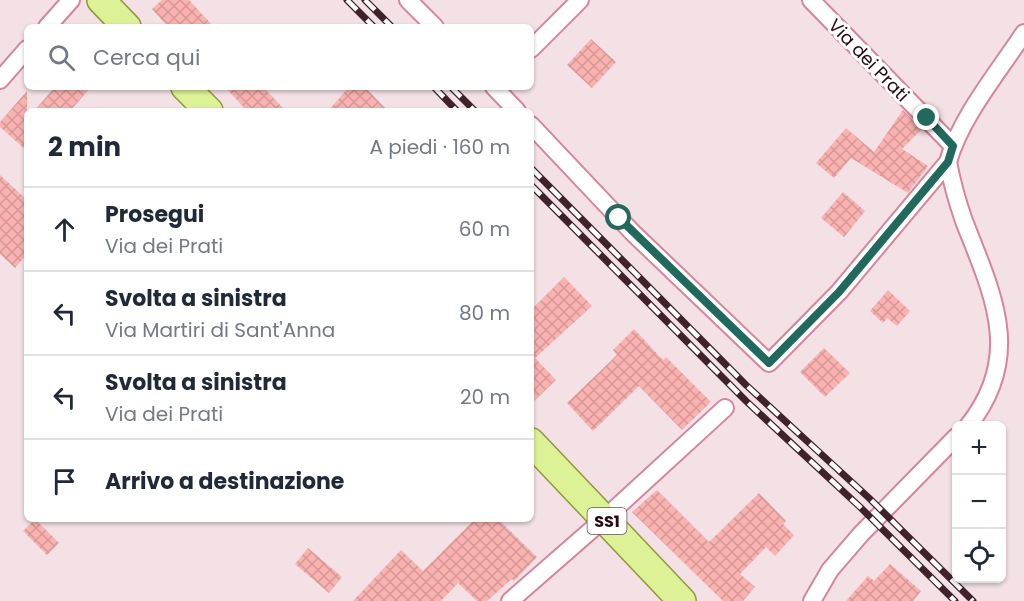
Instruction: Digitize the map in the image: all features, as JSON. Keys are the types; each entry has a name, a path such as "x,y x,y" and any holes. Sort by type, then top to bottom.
{"main road":[{"path":"101,0 124,24"},
{"path":"189,90 206,108"},
{"name":"SS1","path":"534,445 682,601"}],"street":[{"path":"50,24 70,0"},
{"path":"408,0 432,24"},
{"path":"534,46 580,0"},
{"name":"Via dei Prati","path":"811,0 953,146"},
{"path":"534,128 633,233 769,363 839,292 948,162 953,146 968,117 1024,33"},
{"path":"0,80 24,52"},
{"path":"497,90 514,108"},
{"path":"948,162 954,192 1001,319 1004,341 1004,358 1000,378 993,394 973,421"},
{"path":"510,601 725,408"},
{"path":"812,601 830,570 861,534 952,442"}],"building":[{"path":"162,0 189,0 211,24 165,24 152,9"},
{"path":"591,39 616,62 592,88 567,65"},
{"path":"52,90 88,90 73,108 37,108"},
{"path":"228,90 266,90 283,108 244,108"},
{"path":"346,90 368,90 385,108 331,108"},
{"path":"27,91 27,108 24,108 24,148 0,127 0,122"},
{"path":"903,110 922,129 902,149 928,166 908,193 851,158 834,178 816,163 846,128 874,152"},
{"path":"0,175 24,197 24,258 15,268 0,254"},
{"path":"843,192 865,211 844,237 821,218"},
{"path":"564,277 592,306 535,358 556,380 534,401 534,307"},
{"path":"888,290 910,311 897,326 887,318 883,323 870,311"},
{"path":"634,329 663,360 666,357 711,402 682,430 639,386 593,431 567,403 617,355 613,350"},
{"path":"824,348 850,373 825,397 800,372"},
{"path":"657,490 709,542 759,493 786,521 783,524 794,535 775,556 766,547 740,574 755,587 743,601 723,601 632,512"},
{"path":"32,522 38,522 59,543 47,555 23,531"},
{"path":"472,522 501,522 537,557 514,581 512,579 487,601 477,601 458,583 441,601 353,601 401,550 423,571"},
{"path":"308,548 342,577 329,593 295,564"},
{"path":"890,564 921,591 913,601 846,601 868,576 874,581"}],"railway":[{"path":"347,0 371,24"},
{"path":"365,0 389,24"},
{"path":"437,90 454,108"},
{"path":"454,90 472,108"},
{"path":"534,171 746,385 869,498 973,601"},
{"path":"534,188 746,401 860,507 955,601"}],"route":[{"path":"619,218 769,363 839,292 948,162 953,146 927,118"}]}
